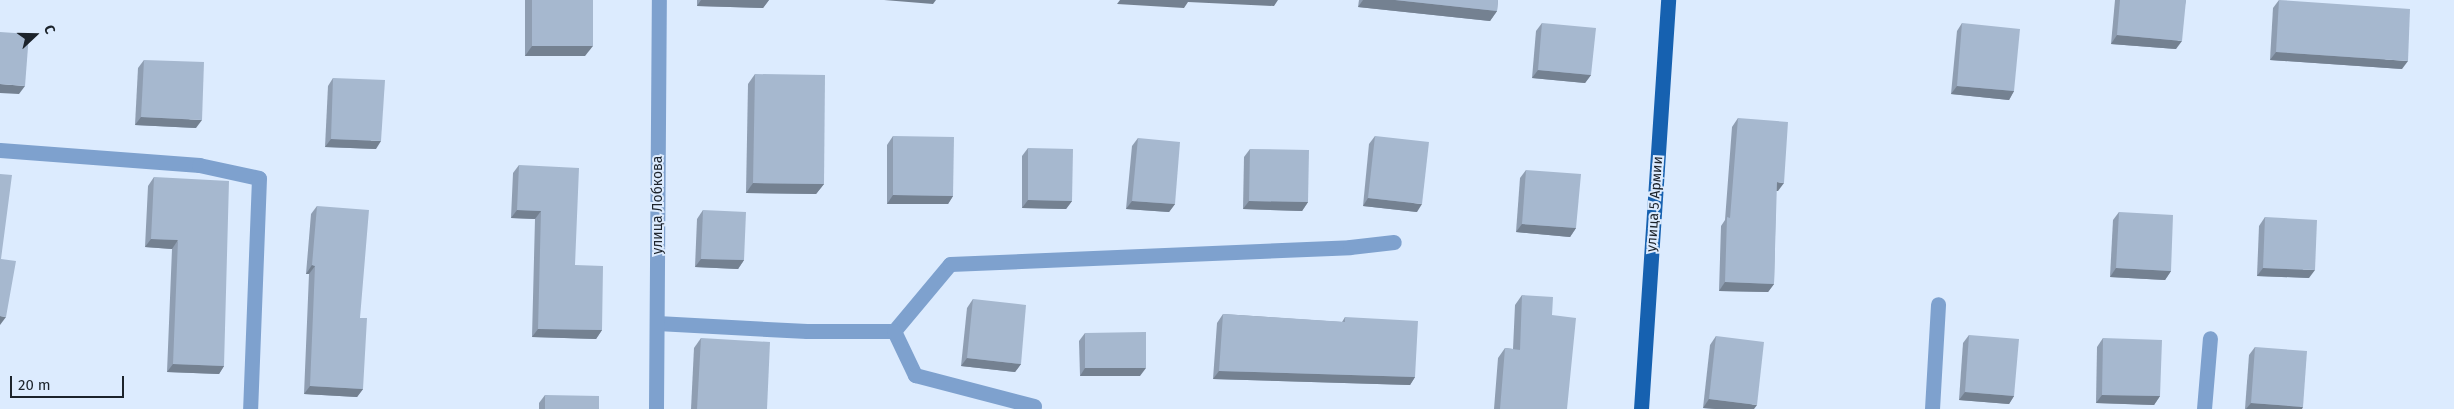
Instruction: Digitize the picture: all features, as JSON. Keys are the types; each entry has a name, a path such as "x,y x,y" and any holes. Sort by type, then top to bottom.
{"main road":[{"name":"улица 5 Армии","path":"1641,409 1668,0"}],"street":[{"name":"улица Лобкова","path":"656,409 659,0"},
{"path":"0,150 199,165 260,178 250,409"},
{"path":"894,331 950,264 1350,247 1394,242"},
{"path":"1932,409 1938,304"},
{"path":"657,323 807,331 894,331"},
{"path":"894,331 915,375 1034,406"},
{"path":"2204,409 2210,338"}],"building":[{"path":"532,0 593,0 593,46 532,46"},
{"path":"1395,0 1498,0 1497,11"},
{"path":"2120,0 2186,0 2182,41 2117,35"},
{"path":"2279,0 2410,9 2408,61 2276,52"},
{"path":"1542,23 1596,28 1591,75 1538,70"},
{"path":"1962,23 2020,29 2014,91 1957,86"},
{"path":"0,32 29,34 25,86 0,84"},
{"path":"144,60 204,62 202,120 141,117"},
{"path":"755,74 825,75 824,184 753,183"},
{"path":"333,78 385,80 381,141 331,139"},
{"path":"1738,118 1788,122 1784,183 1777,182 1774,284 1725,282 1727,217 1730,218"},
{"path":"893,136 954,137 953,196 893,195"},
{"path":"1375,136 1429,142 1422,204 1368,198"},
{"path":"1138,138 1180,142 1175,204 1132,201"},
{"path":"1028,148 1073,149 1072,201 1028,200"},
{"path":"1250,149 1309,150 1308,202 1249,201"},
{"path":"519,165 579,168 575,265 603,266 602,330 538,329 541,211 517,210"},
{"path":"1526,170 1581,174 1576,228 1522,224"},
{"path":"0,174 12,175 1,259 16,261 6,317 0,316"},
{"path":"154,177 229,181 224,366 173,364 178,240 151,239"},
{"path":"317,206 369,210 360,318 367,318 363,389 310,386 315,266 312,265"},
{"path":"703,210 746,212 744,260 701,259"},
{"path":"2119,212 2173,215 2171,271 2116,268"},
{"path":"2265,217 2317,220 2315,270 2263,268"},
{"path":"1522,295 1553,297 1552,315 1576,318 1567,409 1500,409 1505,348 1520,350"},
{"path":"973,299 1026,305 1021,364 967,358"},
{"path":"1223,314 1345,322 1345,317 1418,321 1415,377 1219,371"},
{"path":"1146,332 1146,368 1085,368 1085,333"},
{"path":"1969,335 2019,339 2014,396 1965,392"},
{"path":"1716,336 1764,342 1757,405 1709,399"},
{"path":"701,338 770,342 767,409 697,409"},
{"path":"2103,338 2162,340 2160,396 2102,395"},
{"path":"2255,347 2307,351 2303,407 2251,403"},
{"path":"545,395 599,396 599,409 545,409"}]}
